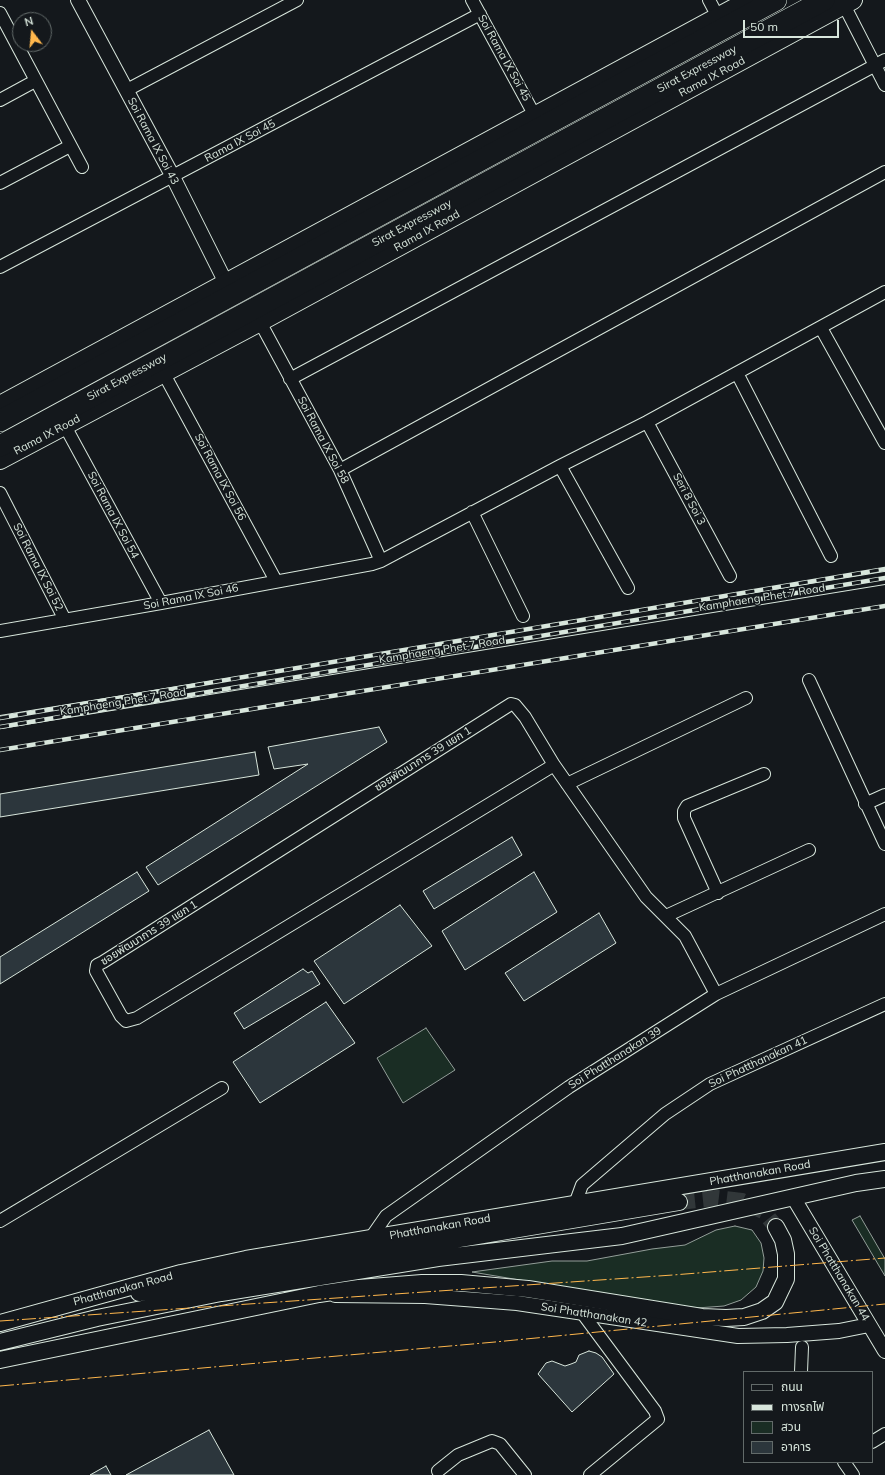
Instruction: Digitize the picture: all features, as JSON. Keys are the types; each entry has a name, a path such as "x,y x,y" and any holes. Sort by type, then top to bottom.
{"highway":[{"name":"Sirat Expressway","path":"0,421 776,0"},
{"name":"Sirat Expressway","path":"0,446 840,2"}],"main road":[{"path":"0,405 748,0"},
{"name":"Rama IX Road","path":"0,460 260,322 840,2"},
{"name":"Phatthanakan Road","path":"0,1323 181,1273 246,1258 370,1239 885,1152"},
{"name":"Phatthanakan Road","path":"0,1342 97,1318 221,1293 438,1258 622,1236 793,1197 885,1179"},
{"path":"96,1296 151,1292 679,1202"},
{"path":"0,1360 319,1294 396,1284 461,1283 528,1289 702,1317 744,1317 762,1311 775,1302 786,1279 786,1254 783,1240 776,1227"}],"street":[{"path":"127,90 297,0"},
{"name":"Soi Rama IX Soi 45","path":"472,0 535,116"},
{"path":"709,0 718,17"},
{"name":"Soi Rama IX Soi 43","path":"81,1 226,283"},
{"path":"840,2 880,63 885,85"},
{"path":"0,13 82,167"},
{"name":"Rama IX Soi 45","path":"0,267 480,14"},
{"path":"290,379 880,63"},
{"path":"0,100 35,81"},
{"path":"0,183 70,146"},
{"path":"340,470 885,172"},
{"name":"Soi Rama IX Soi 46","path":"0,631 161,604 372,564 381,561 560,466 647,422 885,292"},
{"name":"Soi Rama IX Soi 58","path":"260,322 340,470 381,561"},
{"path":"821,328 885,443"},
{"path":"737,373 831,556"},
{"name":"Soi Rama IX Soi 56","path":"164,374 276,581"},
{"name":"Seri 8 Soi 3","path":"647,422 730,576"},
{"name":"Soi Rama IX Soi 54","path":"65,426 161,604"},
{"path":"560,466 628,588"},
{"name":"Soi Rama IX Soi 52","path":"0,493 65,620"},
{"path":"472,512 523,616"},
{"name":"Kamphaeng Phet 7 Road","path":"0,722 885,578"},
{"path":"809,680 865,804 885,844"},
{"path":"567,784 746,698"},
{"name":"ซอยพัฒนาการ 39 แยก 1","path":"554,765 137,1018 126,1021 121,1016 96,971 97,966 103,962 507,705 516,705 554,765 646,897 685,936 716,994"},
{"path":"718,893 684,818 684,811 687,806 764,774"},
{"path":"865,804 885,795"},
{"path":"666,916 809,850"},
{"name":"Soi Phatthanakan 39","path":"370,1239 386,1216 568,1087 716,994 885,914"},
{"name":"Soi Phatthanakan 41","path":"575,1204 582,1184 665,1114 710,1084 885,1004"},
{"path":"0,1221 222,1088"},
{"name":"Soi Phatthanakan 44","path":"793,1197 885,1351"},
{"name":"Soi Phatthanakan 42","path":"319,1294 356,1297 425,1296 517,1303 738,1336 787,1335 838,1331 869,1325"},
{"path":"583,1314 655,1411 658,1419 590,1475"},
{"path":"801,1371 802,1347"},
{"path":"873,1441 885,1434"},
{"path":"438,1471 458,1455 492,1442 500,1444 525,1475"},
{"path":"845,1463 853,1475"}],"green space":[{"path":"426,1028 455,1070 403,1103 377,1058"},
{"path":"860,1216 885,1259 885,1276 852,1220"},
{"path":"735,1226 752,1230 761,1243 764,1258 763,1271 756,1287 741,1300 724,1306 697,1308 639,1300 472,1272 552,1261 587,1261 652,1249 685,1245 716,1230"}],"building":[{"path":"379,727 387,742 158,885 146,867 308,764 274,769 268,747"},
{"path":"255,752 259,775 0,817 0,794"},
{"path":"512,837 522,855 434,909 423,891"},
{"path":"137,872 149,891 0,984 0,957"},
{"path":"534,872 557,912 465,970 442,931"},
{"path":"400,905 432,946 344,1004 314,961"},
{"path":"599,913 616,943 524,1001 505,973"},
{"path":"303,969 308,973 312,971 320,984 244,1029 234,1013"},
{"path":"326,1002 355,1043 260,1103 233,1062"},
{"path":"589,1351 602,1357 614,1374 572,1412 538,1374 546,1363 552,1361 565,1366 576,1362 579,1355"},
{"path":"209,1430 234,1475 126,1475"},
{"path":"106,1466 111,1475 90,1475"}],"tunnel":[{"path":"679,1202 717,1198 742,1201 763,1211 776,1227"}],"railway":[{"path":"0,718 885,569"},
{"path":"0,727 885,578"},
{"path":"0,750 885,606"}],"power":[{"path":"0,1321 673,1275 885,1258"},
{"path":"0,1386 495,1342 885,1304"}]}
